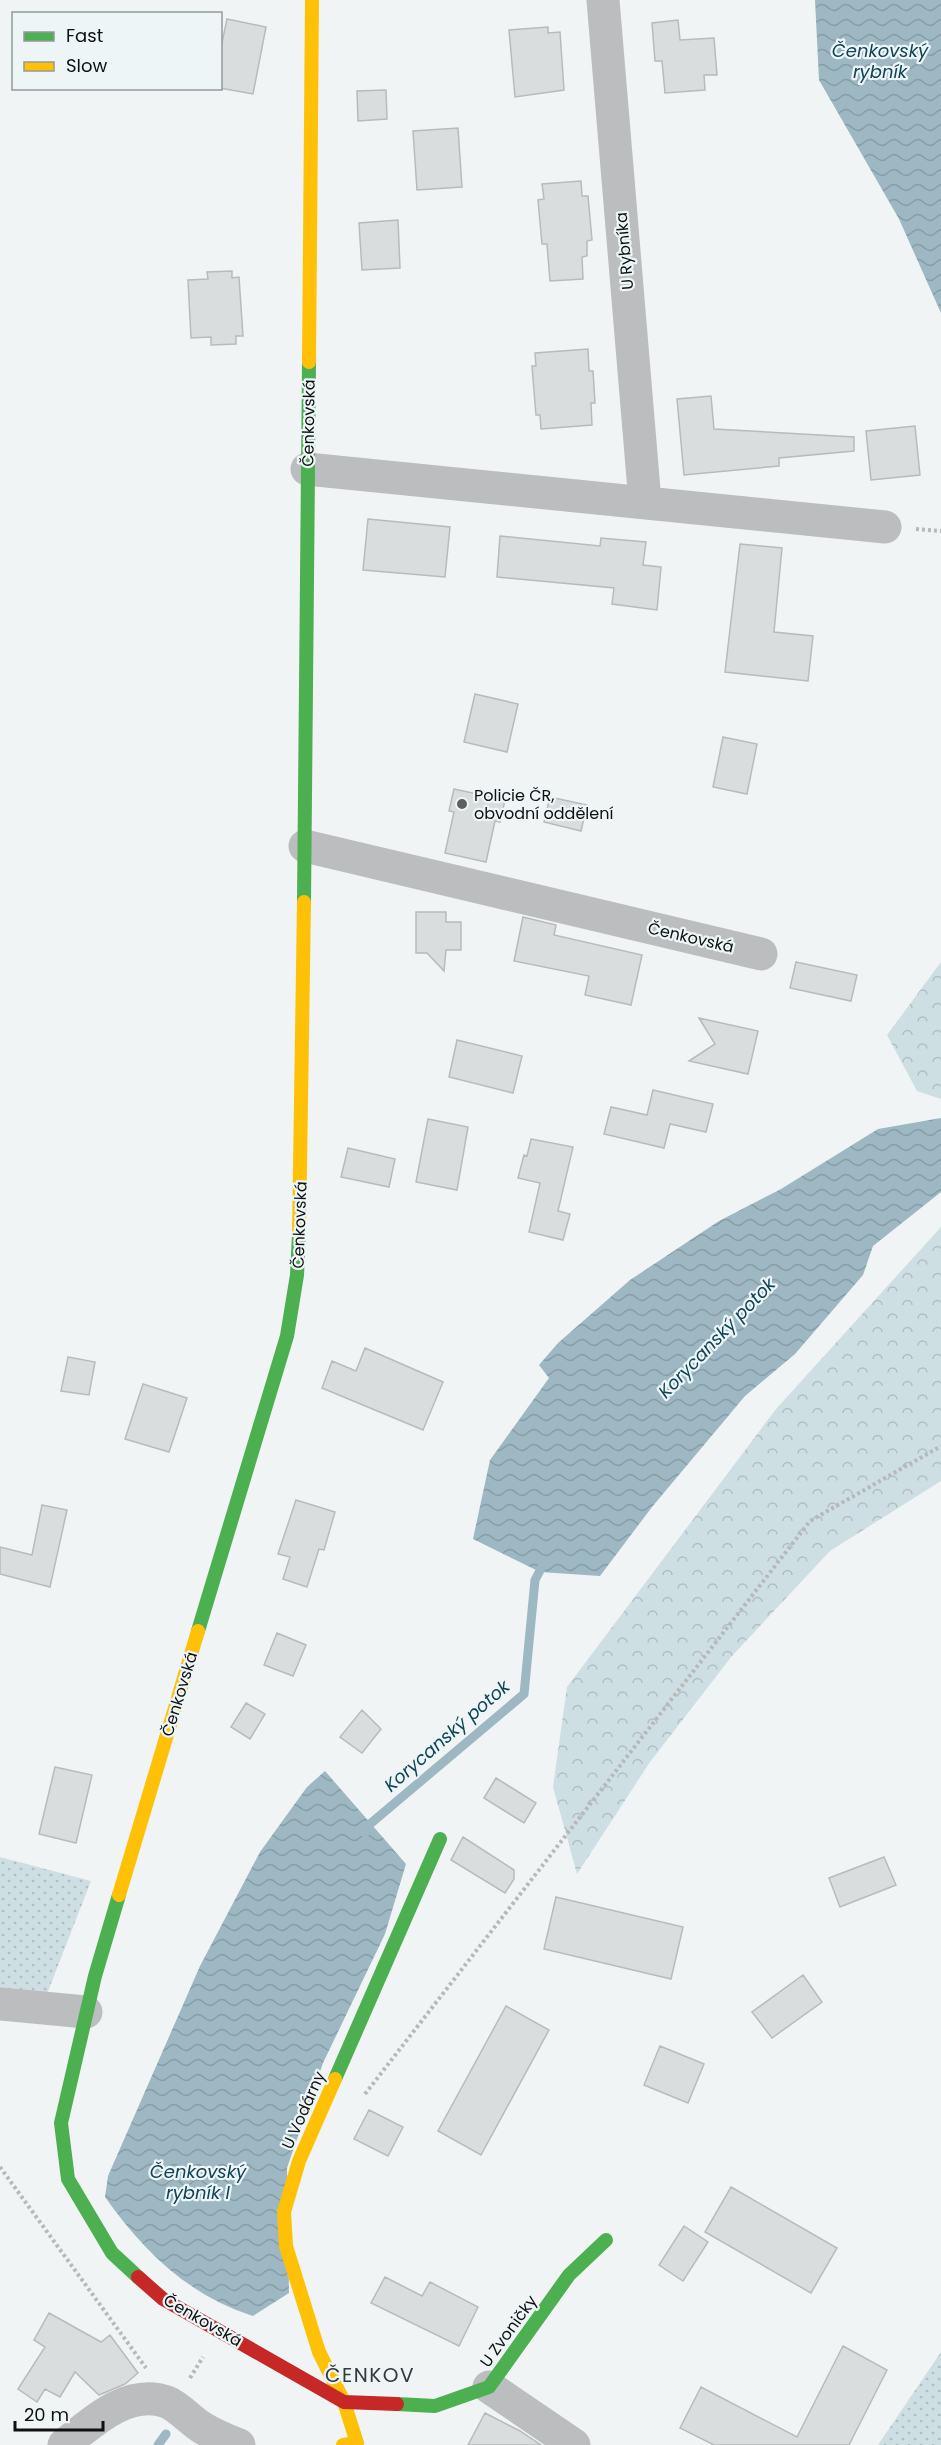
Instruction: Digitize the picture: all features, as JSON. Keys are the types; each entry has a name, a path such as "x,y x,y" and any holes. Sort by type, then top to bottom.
{"street":[{"name":"Čenkovská","path":"312,0 305,846 301,1169 297,1275 287,1336 86,2012 61,2123 68,2179 112,2253 163,2299 344,2402"},
{"name":"U Rybníka","path":"603,0 645,502"},
{"path":"307,469 885,527"},
{"name":"Čenkovská","path":"305,846 761,954"},
{"name":"U Vodárny","path":"350,2444 344,2402 319,2352 307,2307 286,2246 284,2212 299,2161 440,1839"},
{"path":"0,2004 86,2012"},
{"name":"U Zvoničky","path":"344,2402 435,2406 489,2387 569,2275 606,2240"},
{"path":"489,2387 573,2445"},
{"path":"64,2445 94,2421 131,2400 148,2398 168,2402 201,2427 239,2445"}],"path":[{"path":"359,2101 810,1521 941,1446"},
{"path":"0,2167 153,2376 168,2402"}],"green space":[{"path":"941,962 941,1099 917,1091 887,1035"},
{"path":"941,1227 941,1481 830,1551 732,1656 650,1762 577,1874 553,1787 567,1687 776,1409"},
{"path":"0,1857 91,1881 47,1994 0,1990"},
{"path":"941,2352 941,2445 878,2445"}],"water":[{"name":"Čenkovský rybník","path":"815,0 941,0 941,313 899,219 819,80"},
{"path":"941,1118 941,1192 873,1246 863,1275 795,1354 745,1396 652,1507 600,1576 540,1572 473,1539 490,1460 549,1378 539,1365 558,1343 630,1280 719,1221 781,1189 878,1129"},
{"name":"Čenkovský rybník I","path":"325,1771 406,1864 385,1934 323,2063 287,2168 289,2293 253,2316 208,2296 169,2269 135,2236 105,2197 108,2176 200,1966 260,1852 307,1787"}],"building":[{"path":"227,19 266,27 253,94 222,88 222,43"},
{"path":"678,20 680,40 714,38 717,75 704,75 705,90 665,93 662,61 655,61 652,23"},
{"path":"548,27 548,33 560,32 564,90 515,97 509,30"},
{"path":"386,90 387,119 358,121 357,91"},
{"path":"458,128 462,187 417,190 413,131"},
{"path":"581,181 582,196 588,196 592,240 587,241 587,256 582,257 583,279 550,281 547,244 542,244 538,200 544,199 542,184"},
{"path":"398,220 400,268 362,270 359,223"},
{"path":"232,271 232,278 239,277 243,336 236,336 236,344 211,345 211,337 191,338 188,280 208,279 207,272"},
{"path":"588,349 589,371 593,371 595,403 591,403 592,425 541,429 540,415 536,415 532,366 536,366 535,353"},
{"path":"711,396 714,429 854,437 854,451 779,458 779,466 684,475 677,399"},
{"path":"915,426 920,475 871,480 866,431"},
{"path":"368,519 450,527 445,577 363,570"},
{"path":"500,536 600,546 601,538 646,542 643,565 661,567 657,610 612,604 614,588 497,577"},
{"path":"740,544 782,548 774,632 813,636 808,681 725,672"},
{"path":"475,694 518,704 507,752 464,742"},
{"path":"723,737 757,744 747,794 713,787"},
{"path":"454,789 505,800 500,822 495,821 486,862 445,853 454,812 449,811"},
{"path":"550,797 587,805 581,831 544,822"},
{"path":"416,912 446,912 446,922 461,922 461,950 446,950 444,971 427,953 416,953"},
{"path":"523,917 556,925 554,935 642,955 631,1005 585,995 589,976 514,961"},
{"path":"796,962 857,975 851,1001 790,988"},
{"path":"699,1018 758,1031 748,1074 689,1061 715,1044"},
{"path":"457,1040 522,1056 513,1093 449,1077"},
{"path":"653,1090 713,1104 706,1132 670,1124 664,1148 604,1134 611,1107 647,1115"},
{"path":"428,1119 468,1127 457,1190 416,1182"},
{"path":"531,1139 573,1147 558,1211 570,1214 563,1240 529,1232 540,1183 518,1178"},
{"path":"348,1148 395,1159 389,1187 341,1177"},
{"path":"365,1348 443,1382 423,1430 322,1388 332,1361 356,1371"},
{"path":"68,1357 95,1362 89,1395 61,1391"},
{"path":"143,1384 187,1398 169,1452 125,1439"},
{"path":"296,1500 335,1512 324,1550 319,1549 307,1587 283,1579 290,1557 278,1554"},
{"path":"42,1505 67,1510 50,1587 0,1574 0,1547 32,1555"},
{"path":"277,1633 306,1645 293,1676 264,1665"},
{"path":"246,1703 265,1714 250,1739 231,1727"},
{"path":"362,1710 381,1729 362,1753 340,1737"},
{"path":"55,1767 92,1775 76,1843 39,1834"},
{"path":"496,1778 536,1803 524,1823 484,1798"},
{"path":"463,1837 514,1870 514,1879 505,1893 451,1860"},
{"path":"884,1857 896,1885 840,1907 829,1878"},
{"path":"556,1897 683,1927 671,1979 544,1949"},
{"path":"803,1975 822,2002 772,2038 752,2012"},
{"path":"506,2006 549,2030 481,2155 438,2131"},
{"path":"660,2046 704,2064 688,2103 644,2085"},
{"path":"369,2110 403,2127 388,2156 354,2139"},
{"path":"731,2187 837,2248 811,2293 705,2232"},
{"path":"684,2226 708,2242 683,2281 659,2265"},
{"path":"385,2277 422,2296 430,2282 478,2307 459,2346 371,2303"},
{"path":"49,2313 101,2342 110,2335 138,2373 125,2384 99,2395 75,2372 60,2397 45,2389 37,2402 18,2389 45,2347 34,2340"},
{"path":"843,2346 887,2370 849,2445 714,2445 680,2428 701,2387 797,2437"},
{"path":"485,2413 520,2431 541,2445 468,2445"}],"waterway":[{"name":"Korycanský potok","path":"365,1833 370,1824 524,1694 535,1580 544,1563"},
{"name":"Korycanský potok","path":"158,2445 166,2434"}],"traffic: fast":[{"path":"304,902 309,362"},
{"path":"198,1631 287,1336 297,1275 299,1234"},
{"path":"335,2079 440,1839"},
{"path":"119,1895 95,1976 61,2123 68,2179 112,2253 138,2277"},
{"path":"397,2404 435,2406 489,2387 569,2275 606,2240"}],"traffic: slow":[{"path":"309,362 312,0"},
{"path":"299,1234 304,902"},
{"path":"119,1895 198,1631"},
{"path":"335,2079 299,2161 284,2212 286,2246 319,2352 344,2402 357,2443 343,2445"}],"traffic: jam":[{"path":"138,2277 163,2299 344,2402 397,2404"}],"place":[{"name":"Policie ČR, obvodní oddělení","path":"462,804"}],"district":[{"name":"ČENKOV","path":"370,2375"}]}
